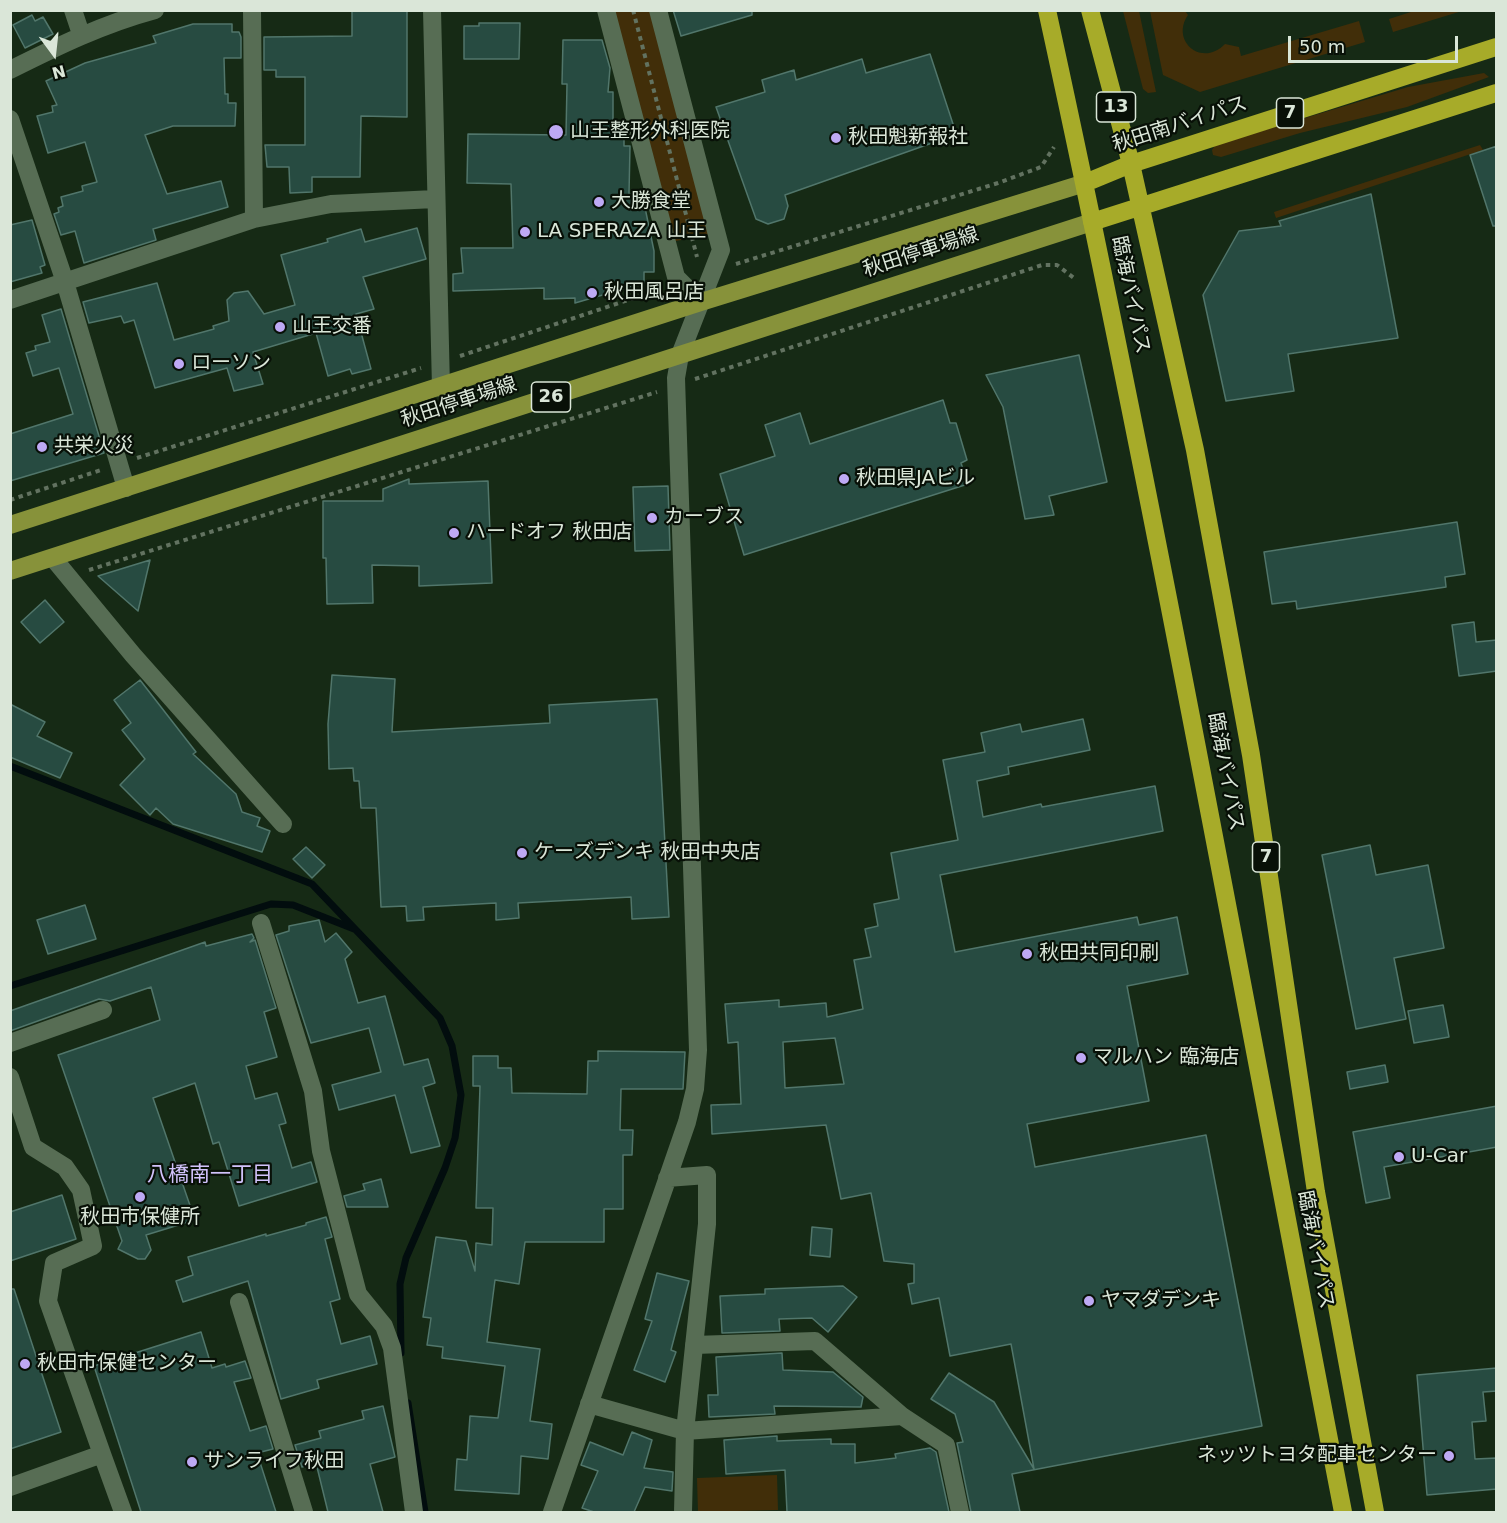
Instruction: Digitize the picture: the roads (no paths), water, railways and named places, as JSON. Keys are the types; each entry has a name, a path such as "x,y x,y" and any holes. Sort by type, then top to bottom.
{"highway":[{"name":"13","path":"1047,10 1085,183"},
{"name":"13","path":"1090,10 1140,205"},
{"name":"秋田南バイパス","path":"1085,183 1131,164 1497,47"},
{"name":"7","path":"1092,222 1497,93"},
{"name":"臨海バイパス","path":"1085,183 1181,662 1343,1512"},
{"name":"臨海バイパス","path":"1140,205 1195,450 1248,743 1316,1192 1375,1512"}],"main road":[{"name":"秋田停車場線","path":"10,525 441,388 701,302 1085,183"},
{"name":"秋田停車場線","path":"10,572 1092,222"}],"street":[{"path":"74,10 81,34"},
{"path":"10,70 81,34 154,10"},
{"path":"252,10 254,219"},
{"path":"432,10 441,388"},
{"path":"606,10 676,277 701,302"},
{"path":"552,1512 687,1122 695,1089 698,1050 676,386 680,355 721,250 658,10"},
{"path":"10,119 66,282 126,488"},
{"path":"10,300 254,219 331,204 435,199"},
{"path":"52,558 134,656 283,824"},
{"path":"261,922 313,1091 321,1151 358,1294 384,1326 392,1347 414,1512"},
{"path":"10,1043 103,1010"},
{"path":"10,1077 33,1147 65,1167 81,1190 93,1246 54,1263 48,1301 123,1512"},
{"path":"667,1178 707,1175 707,1224 685,1431 683,1512"},
{"path":"239,1302 304,1512"},
{"path":"694,1345 815,1341 903,1416 946,1445 960,1512"},
{"path":"589,1404 685,1431 903,1416"},
{"path":"10,1487 102,1454"}],"waterway":[{"path":"10,766 312,884 440,1018 452,1046 461,1095 455,1138 445,1168 406,1258 400,1284 401,1353"},
{"path":"10,986 271,904 293,905 354,929"},
{"path":"408,1403 425,1512"}],"place":[{"name":"山王整形外科医院","path":"556,132"},
{"name":"秋田魁新報社","path":"836,138"},
{"name":"大勝食堂","path":"599,202"},
{"name":"LA SPERAZA 山王","path":"525,232"},
{"name":"秋田風呂店","path":"592,293"},
{"name":"山王交番","path":"280,327"},
{"name":"ローソン","path":"179,364"},
{"name":"共栄火災","path":"42,447"},
{"name":"秋田県JAビル","path":"844,479"},
{"name":"カーブス","path":"652,518"},
{"name":"ハードオフ 秋田店","path":"454,533"},
{"name":"ケーズデンキ 秋田中央店","path":"522,853"},
{"name":"秋田共同印刷","path":"1027,954"},
{"name":"マルハン 臨海店","path":"1081,1058"},
{"name":"U-Car","path":"1399,1157"},
{"name":"秋田市保健所","path":"140,1197"},
{"name":"ヤマダデンキ","path":"1089,1301"},
{"name":"秋田市保健センター","path":"25,1364"},
{"name":"ネッツトヨタ配車センター","path":"1449,1456"},
{"name":"サンライフ秋田","path":"192,1462"}],"district":[{"name":"八橋南一丁目","path":"210,1176"}]}
